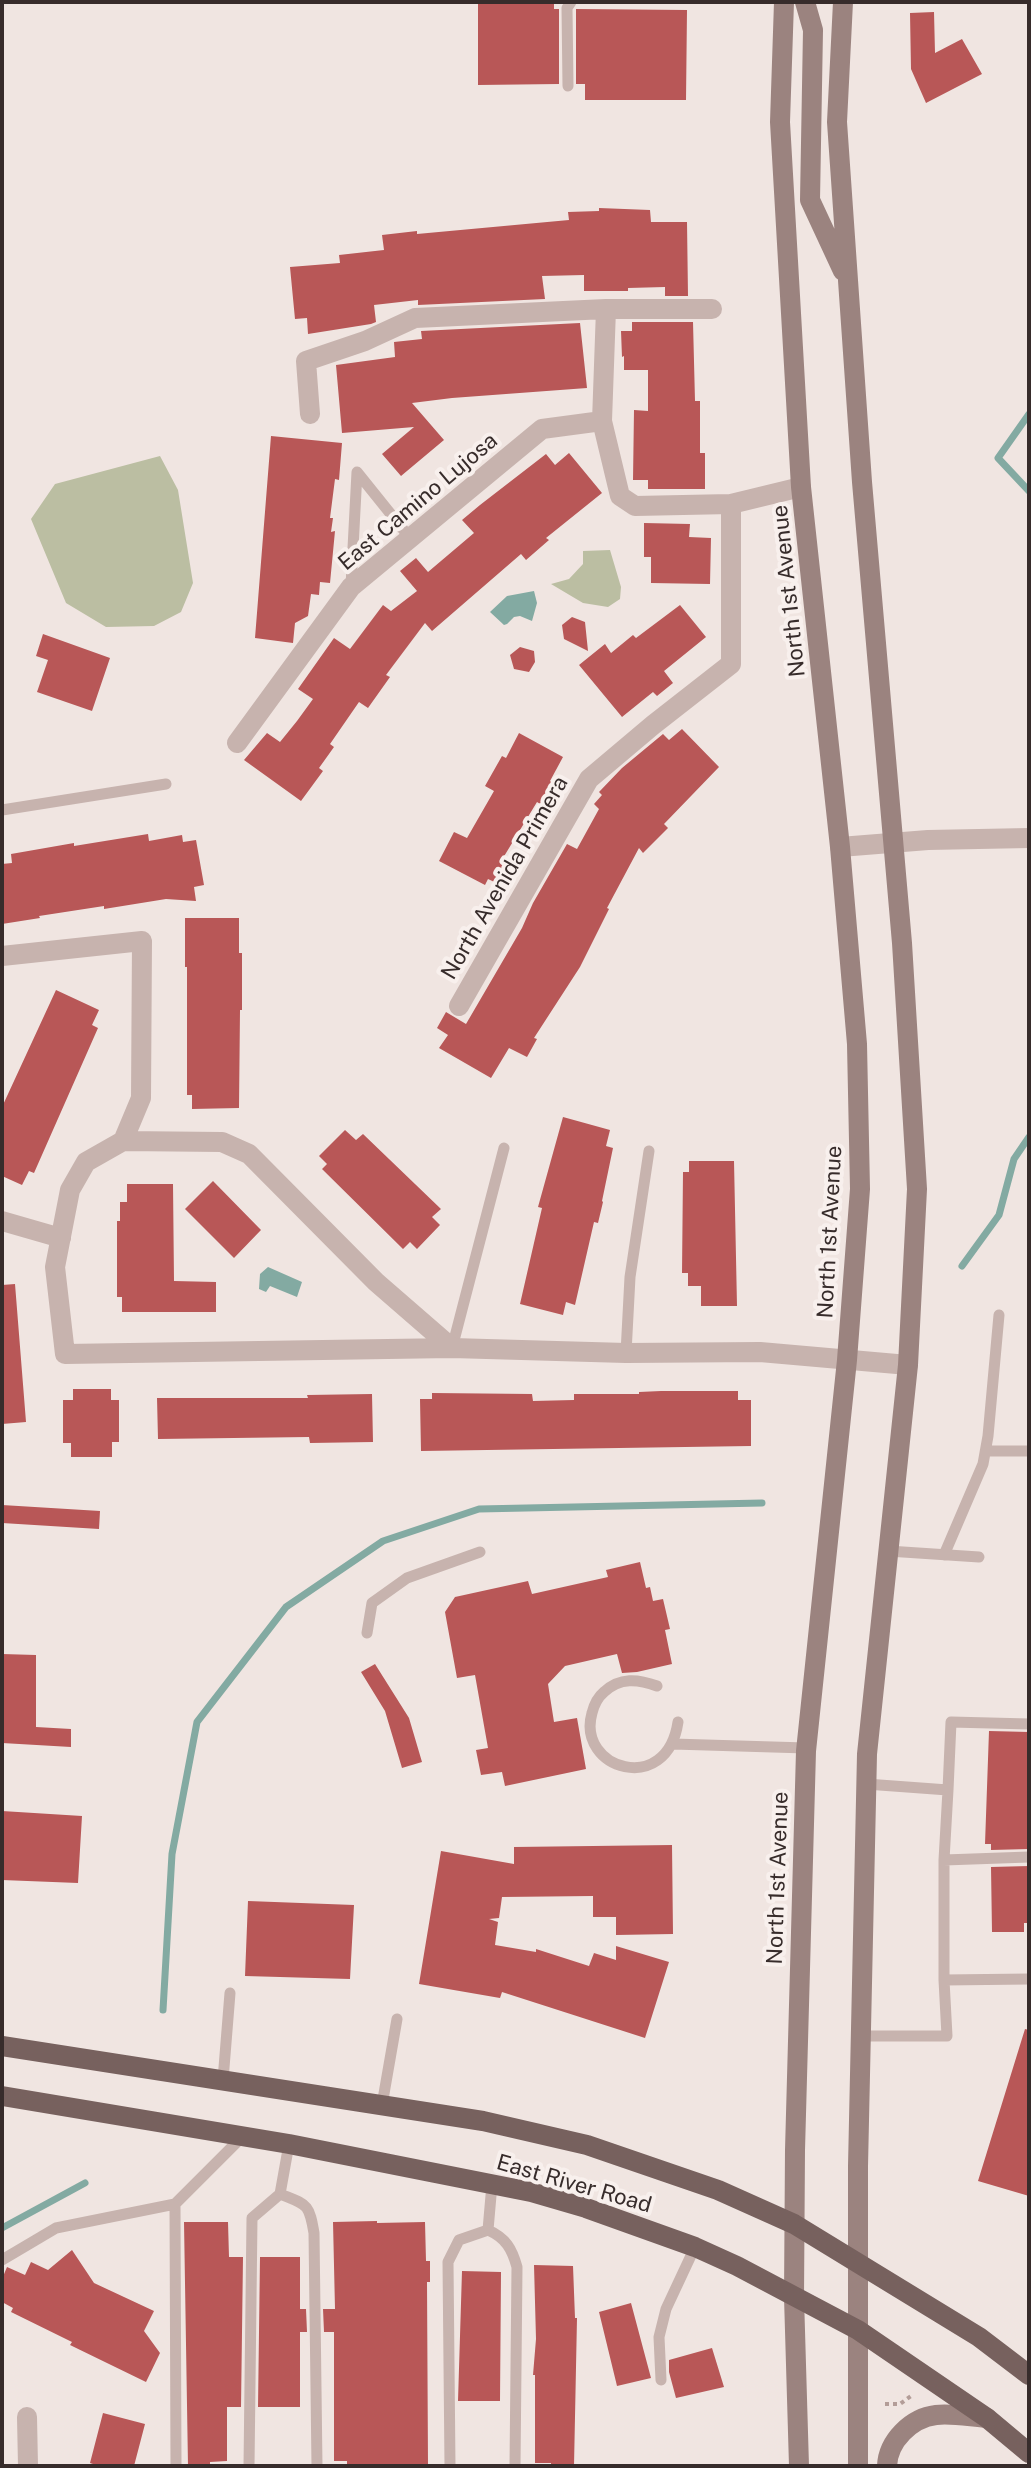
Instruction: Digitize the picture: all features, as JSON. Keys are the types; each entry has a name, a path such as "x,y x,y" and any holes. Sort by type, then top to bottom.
{"main road":[{"name":"North 1st Avenue","path":"784,2 780,122 801,487 840,847 857,1044 860,1189 847,1360 806,1748 794,2224 799,2466"},
{"path":"805,2 813,30 810,200 848,282"},
{"path":"843,2 837,122 862,482 894,843 917,1189 908,1365 867,1754 857,2262 858,2466"},
{"name":"East River Road","path":"2,2046 483,2121 587,2145 718,2190 794,2224 979,2337 1029,2375"},
{"name":"East River Road","path":"2,2096 289,2144 531,2192 586,2208 695,2247 858,2330 987,2418 1029,2453"},
{"path":"887,2466 897,2438 912,2424 935,2415 987,2418"}],"street":[{"path":"606,309 602,421 620,496 635,506 731,504 801,487"},
{"path":"310,414 306,361 365,341 415,318 606,309 712,309"},
{"name":"East Camino Lujosa","path":"237,743 351,587 542,429 602,421"},
{"name":"North Avenida Primera","path":"459,1006 589,779 731,664 731,504"},
{"path":"840,847 1029,838"},
{"path":"2,956 142,941 141,1098 123,1141"},
{"path":"452,1348 376,1282 249,1154 222,1142 123,1141 86,1162 70,1190 55,1267 65,1354 452,1348 626,1353 760,1352 908,1365"},
{"path":"2,1221 61,1238"},
{"path":"27,2417 28,2466"}],"lane":[{"path":"568,86 567,8 571,2"},
{"path":"351,587 357,472 410,538"},
{"path":"2,810 166,784"},
{"path":"452,1348 504,1148"},
{"path":"626,1353 630,1277 649,1151"},
{"path":"944,1555 986,1451 999,1315"},
{"path":"986,1451 1029,1451"},
{"path":"888,1551 979,1557"},
{"path":"367,1633 372,1603 407,1578 480,1552"},
{"path":"657,1686 629,1680 603,1692 594,1704 590,1718 590,1733 596,1747 618,1765 632,1768 647,1766 660,1759 673,1744 678,1722"},
{"path":"861,2036 947,2036 944,1860 951,1722 1029,1724"},
{"path":"673,1744 806,1748"},
{"path":"866,1784 948,1790"},
{"path":"944,1860 1029,1857"},
{"path":"944,1980 1029,1979"},
{"path":"223,2080 230,1993"},
{"path":"382,2105 397,2019"},
{"path":"2,2260 56,2228 175,2204 243,2136"},
{"path":"249,2466 252,2218 280,2194 289,2144"},
{"path":"488,2230 492,2184"},
{"path":"280,2194 306,2205 314,2233 317,2466"},
{"path":"175,2204 176,2466"},
{"path":"450,2466 448,2262 459,2240 488,2230 509,2246 517,2267 515,2466"},
{"path":"661,2380 659,2337 666,2309 695,2247"}],"path":[{"path":"885,2404 900,2404 911,2396"}],"green space":[{"path":"160,456 178,490 193,583 181,612 154,626 106,627 66,603 31,519 55,484"},
{"path":"610,550 621,587 620,599 608,607 583,603 551,584 569,579 583,564 583,551"}],"water":[{"path":"534,591 537,603 532,621 520,616 504,625 490,612 507,596"},
{"path":"268,1267 302,1282 297,1297 270,1286 266,1292 259,1289 260,1274"}],"building":[{"path":"478,2 554,2 554,9 559,9 559,84 478,85"},
{"path":"576,9 687,10 686,100 585,100 585,84 576,84"},
{"path":"934,12 935,53 962,39 982,74 926,103 911,69 910,13"},
{"path":"599,208 650,210 651,222 687,222 688,296 665,296 665,287 584,291 584,275 542,276 545,299 418,305 418,300 374,305 376,322 308,334 307,318 295,319 290,267 340,263 339,255 384,250 382,235 569,220 568,212 599,211"},
{"path":"632,322 693,322 695,401 700,401 700,453 705,453 705,489 648,489 648,480 633,480 634,410 648,411 648,370 624,370 621,331 632,331"},
{"path":"580,323 587,388 412,403 444,440 401,476 382,454 414,427 342,433 336,365 395,357 394,342 422,339 421,331"},
{"path":"271,436 342,443 339,480 335,479 330,518 333,518 331,532 335,531 330,583 320,582 319,595 311,594 308,616 295,623 293,643 255,638"},
{"path":"569,453 602,493 546,538 549,540 526,560 521,554 432,631 425,623 386,675 390,677 368,708 359,702 330,744 334,747 319,768 323,771 301,801 244,760 267,733 280,742 297,721 313,699 298,689 334,638 350,649 383,605 391,611 417,591 400,571 416,558 428,572 474,533 462,520 546,454 555,465"},
{"path":"644,523 690,524 689,537 711,538 710,584 651,583 651,557 644,557"},
{"path":"680,605 706,637 664,671 673,683 657,696 653,692 622,717 579,665 605,644 611,653"},
{"path":"572,617 585,622 588,651 564,639 562,625"},
{"path":"43,634 110,658 92,711 37,692 48,660 36,656"},
{"path":"520,647 534,651 535,662 529,672 514,669 510,655"},
{"path":"682,729 719,767 664,824 668,828 643,853 639,848 580,967 534,1038 537,1039 527,1057 509,1048 491,1078 439,1048 448,1035 437,1028 446,1012 466,1024 567,844 577,849 599,809 594,804 602,795 599,792 663,734 669,740"},
{"path":"519,733 563,757 550,781 562,789 550,810 537,802 503,858 519,866 507,888 488,879 485,885 439,861 454,832 467,838 494,791 485,786 502,756 506,758"},
{"path":"148,834 149,841 182,835 183,842 196,840 204,885 194,887 196,901 166,899 104,909 104,906 2,924 2,864 12,863 11,854"},
{"path":"185,918 239,918 242,1010 239,1108 192,1109 192,1095 187,1095"},
{"path":"56,990 99,1010 92,1025 98,1028 34,1173 29,1171 22,1185 2,1176 2,1107"},
{"path":"563,1117 610,1130 606,1146 613,1148 598,1223 594,1222 575,1305 566,1302 563,1315 520,1304 542,1208 538,1207"},
{"path":"345,1130 356,1140 363,1134 441,1209 432,1217 440,1225 417,1249 410,1242 403,1249 322,1169 327,1164 319,1156"},
{"path":"689,1161 734,1161 737,1306 701,1306 701,1286 688,1286 688,1273 682,1273 683,1172 689,1172"},
{"path":"213,1181 261,1230 234,1258 185,1209"},
{"path":"127,1184 173,1184 174,1281 216,1282 216,1312 122,1312 122,1297 117,1297 117,1221 120,1221 120,1202 127,1202"},
{"path":"15,1284 26,1422 2,1424 2,1285"},
{"path":"73,1389 111,1389 111,1400 119,1400 119,1442 112,1442 112,1457 71,1457 71,1443 63,1443 63,1400 73,1400"},
{"path":"738,1391 738,1400 751,1400 751,1446 421,1451 420,1399 432,1399 432,1393 532,1394 533,1401 574,1400 574,1394"},
{"path":"372,1394 373,1442 310,1443 309,1437 158,1439 157,1398 308,1398 307,1395"},
{"path":"2,1505 100,1511 99,1529 2,1523"},
{"path":"640,1562 646,1588 650,1587 653,1601 663,1599 670,1629 665,1630 672,1664 622,1673 617,1654 565,1666 548,1684 554,1722 577,1718 586,1769 505,1786 502,1772 481,1775 476,1750 488,1748 475,1675 457,1678 445,1612 455,1597 528,1581 532,1594 608,1577 606,1570"},
{"path":"2,1654 36,1655 36,1727 71,1729 71,1747 2,1743"},
{"path":"375,1664 409,1718 422,1762 402,1768 385,1711 361,1672"},
{"path":"989,1731 1029,1732 1029,1849 991,1850 991,1844 985,1844"},
{"path":"2,1811 82,1816 78,1883 2,1880"},
{"path":"672,1845 673,1934 616,1935 616,1917 593,1917 593,1896 502,1897 499,1918 489,1919 498,1922 495,1945 536,1952 536,1949 589,1966 594,1953 616,1960 616,1946 669,1962 645,2038 502,1992 500,1998 419,1984 441,1851 514,1864 514,1847"},
{"path":"1029,1866 1029,1923 1024,1923 1024,1932 992,1932 991,1867"},
{"path":"248,1901 354,1905 350,1979 245,1976"},
{"path":"1025,2029 1029,2030 1029,2196 978,2181"},
{"path":"184,2222 228,2222 229,2257 243,2257 241,2407 227,2407 227,2461 210,2462 210,2466 188,2466"},
{"path":"333,2222 425,2222 426,2261 430,2261 430,2282 427,2282 428,2466 347,2466 347,2461 334,2461 334,2332 324,2332 323,2309 335,2309"},
{"path":"72,2250 94,2283 154,2311 144,2331 160,2353 146,2382 70,2345 72,2342 11,2312 13,2308 2,2302 2,2279 7,2267 25,2275 31,2262 48,2270"},
{"path":"260,2257 300,2257 300,2309 306,2309 307,2332 300,2332 300,2407 258,2407"},
{"path":"534,2265 573,2266 577,2318 574,2466 535,2463"},
{"path":"462,2271 501,2272 500,2401 458,2401"},
{"path":"631,2303 651,2378 617,2386 599,2312"},
{"path":"712,2348 724,2387 676,2398 669,2360"},
{"path":"103,2413 145,2424 134,2466 90,2463"}],"waterway":[{"path":"1029,414 998,458 1029,491"},
{"path":"962,1266 999,1215 1014,1159 1029,1137"},
{"path":"163,2010 172,1854 197,1722 286,1607 383,1541 479,1509 762,1503"},
{"path":"2,2228 85,2183"}]}
